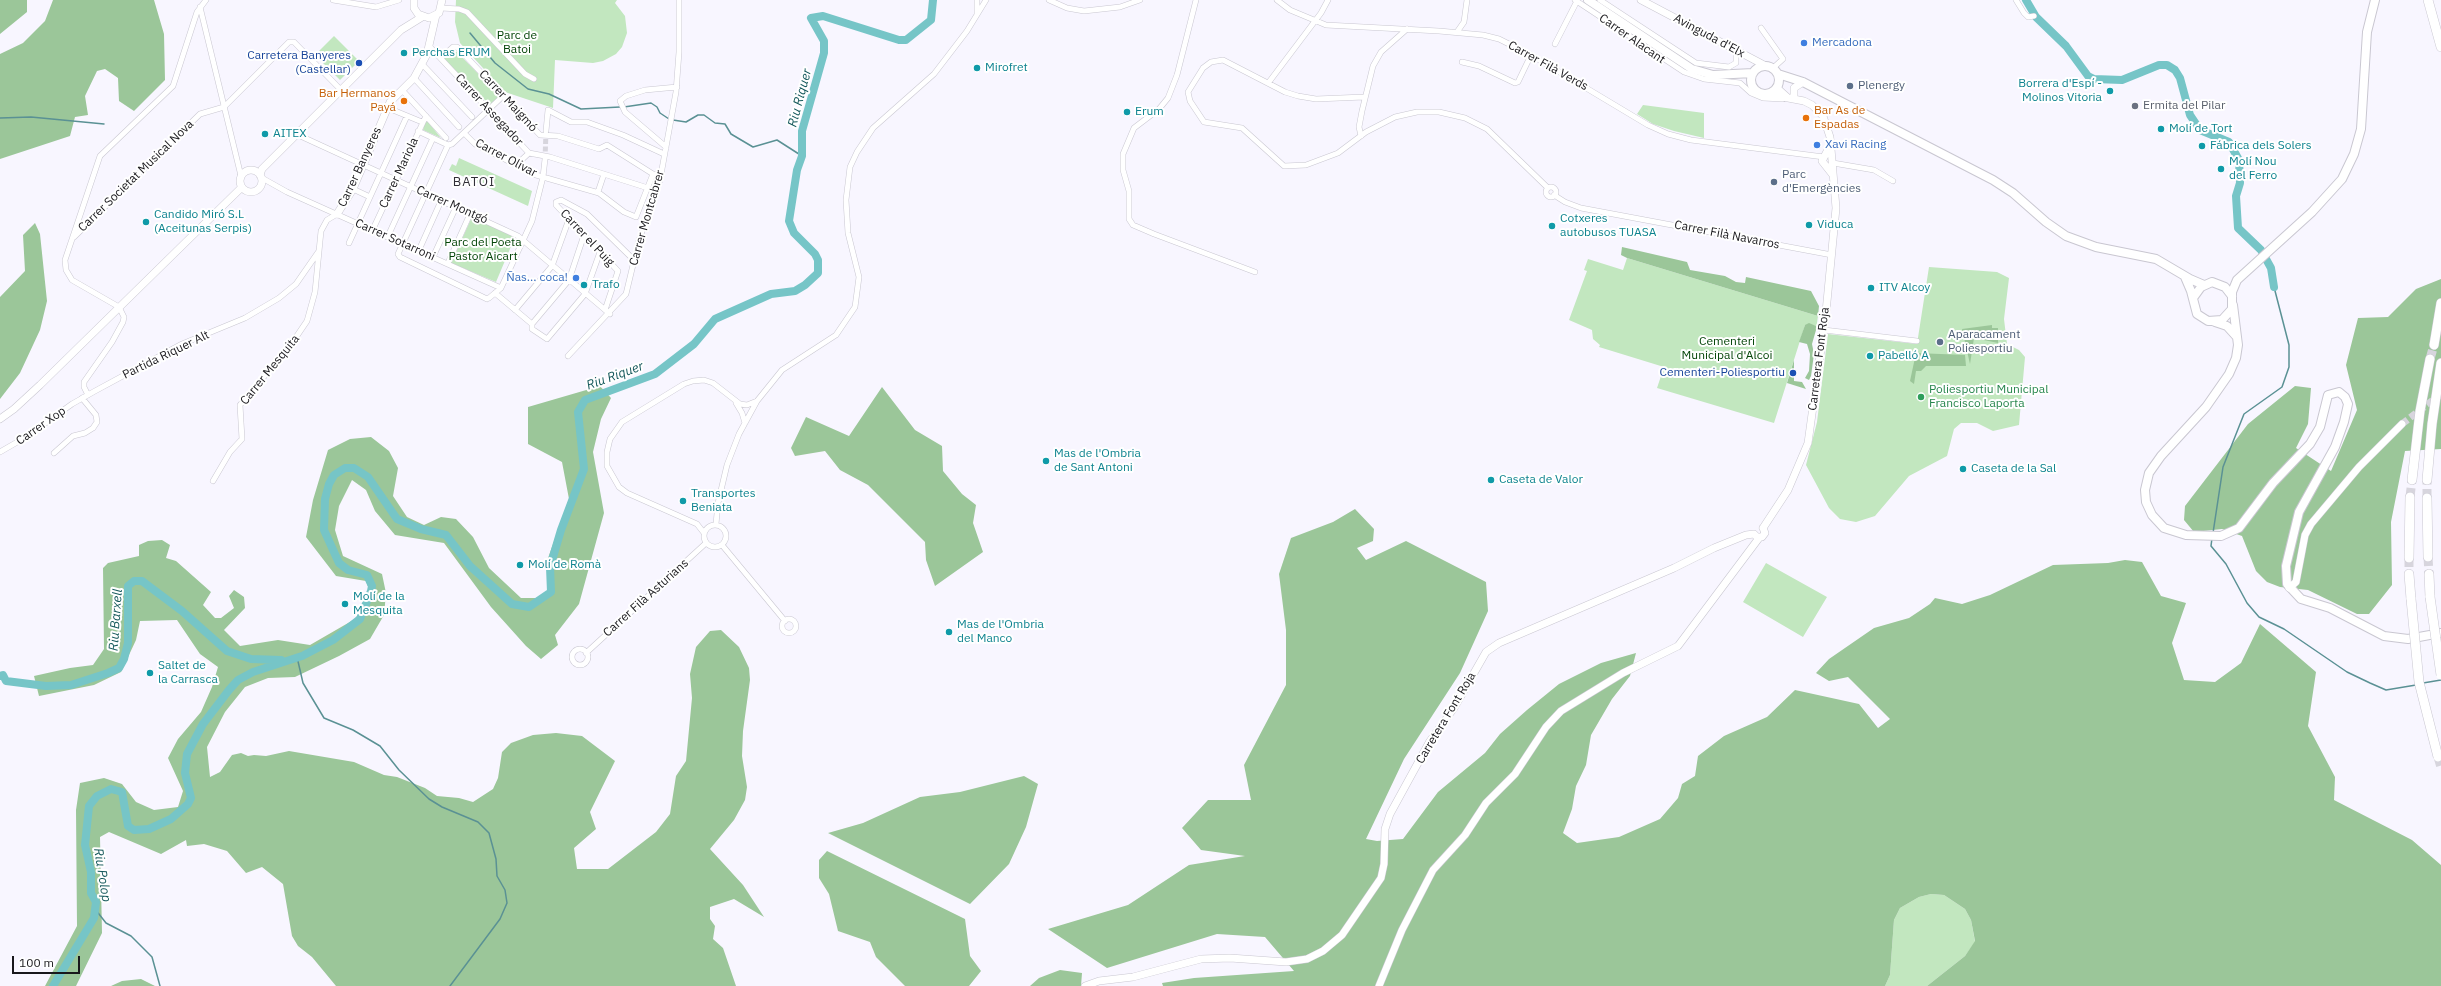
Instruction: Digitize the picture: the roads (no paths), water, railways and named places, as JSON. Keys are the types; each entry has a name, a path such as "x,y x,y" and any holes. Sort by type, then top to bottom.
{"highway":[{"path":"2428,0 2441,48"},
{"path":"2434,344 2441,303"},
{"path":"2412,480 2420,411 2430,359"},
{"path":"2427,480 2432,416 2441,363"},
{"path":"2409,558 2410,497"},
{"path":"2427,498 2428,557"},
{"path":"2409,574 2419,682 2438,757"},
{"path":"2428,574 2441,675"}],"main road":[{"name":"Carrer Alacant","path":"1588,0 1681,63 1701,72 1739,75 1762,70"},
{"path":"2215,322 2228,315 2234,286 2240,277 2304,220 2337,185 2350,163 2358,144 2364,111 2367,32 2375,0"},
{"path":"1762,70 1799,81 1993,180 2013,193 2046,222 2066,236 2096,247 2156,259 2204,285 2219,284 2240,277"},
{"path":"1762,70 1755,90 1767,94 1786,81 1799,81"},
{"path":"1762,70 1778,87"},
{"path":"2185,276 2194,298 2197,314 2205,320 2227,326 2237,338"},
{"path":"2219,284 2227,288 2232,301 2238,352 2229,374 2206,407 2157,462 2146,481 2146,502 2157,521 2174,532 2196,536 2221,536 2239,528 2273,483 2306,449 2320,427 2328,395 2337,391 2341,393 2348,404 2344,422 2335,447 2299,512 2286,570 2289,588 2301,599 2330,608 2384,636 2408,639 2441,633"},
{"path":"2194,298 2197,290 2204,285"}],"street":[{"path":"88,395 84,387 84,382 102,358 123,322 123,313 119,307 78,285 69,277 65,265 72,239 100,156 173,86 200,7 206,0"},
{"path":"333,0 376,7 399,0"},
{"name":"Carrer Montcabrer","path":"568,356 610,314 626,294 634,260 660,176 677,89 679,0"},
{"path":"976,17 977,0"},
{"path":"716,524 725,472 744,423 757,401 782,370 832,338 852,312 858,295 859,277 848,233 846,200 853,160 868,133 934,74 976,17 986,0"},
{"path":"1049,0 1067,8 1084,11 1120,7 1140,0"},
{"path":"1196,0 1177,75 1168,98 1159,109 1134,128 1123,154 1123,170 1129,191 1129,219 1133,225 1141,229 1255,272"},
{"name":"Carrer Filà Verds","path":"1276,0 1290,10 1315,22 1335,26 1457,32 1483,35 1499,39 1531,55 1648,125 1668,134 1691,140 1814,156 1828,161 1874,170 1893,181"},
{"path":"1269,82 1315,22 1328,0"},
{"path":"1457,32 1464,22 1467,0"},
{"name":"Carrer Filà Verds","path":"1555,44 1576,0"},
{"name":"Carrer Alacant","path":"1576,0 1665,61 1691,75 1740,83 1751,93 1763,98 1780,100 1790,98"},
{"name":"Carrer Alacant","path":"1600,0 1696,63 1728,68 1736,61 1736,50"},
{"name":"Avinguda d'Elx","path":"1641,0 1736,50 1762,70"},
{"path":"2016,0 2028,17 2034,16"},
{"path":"412,2 430,25 432,36"},
{"path":"401,30 412,2"},
{"path":"241,190 255,192 261,176 296,134 401,30 423,17 436,15 442,4 467,12 525,74 534,79"},
{"path":"200,7 224,107 242,173 239,182 241,190"},
{"name":"Carrer Banyeres","path":"245,318 288,292 319,251 322,228 328,220 337,214 352,189 388,108 402,90 414,78 432,49 432,36 436,15"},
{"path":"1761,28 1782,59 1762,70"},
{"path":"1364,97 1309,98 1285,92 1229,61 1220,60 1211,62 1203,68 1189,89 1188,95 1204,122 1242,128 1284,166 1306,164 1346,149 1361,136 1360,122 1364,97 1377,58 1407,29"},
{"path":"224,107 291,41 341,90"},
{"name":"Carrer Maigmó","path":"441,58 453,47 457,47 540,135 558,136 600,149 607,145 653,174"},
{"name":"Carrer Assegador","path":"432,49 529,153 648,188"},
{"path":"1462,62 1479,66 1515,83 1518,82 1531,55"},
{"name":"Carrer Alacant","path":"1691,75 1701,72 1696,63"},
{"path":"422,64 472,117"},
{"path":"414,78 460,127"},
{"path":"1790,98 1799,81"},
{"path":"1778,87 1790,98"},
{"path":"666,147 624,112 620,104 622,98 640,91 677,89"},
{"path":"402,90 446,138"},
{"path":"1767,94 1809,103 1820,112 1827,124 1831,144 1828,161"},
{"path":"503,96 451,145 448,145 404,243 398,253 400,257 488,299 501,288 532,221 543,177 545,159"},
{"name":"Carrer Societat Musical Nova","path":"72,239 200,114 224,107"},
{"path":"388,108 422,122"},
{"path":"546,131 548,110 571,122 587,122 623,134 664,154"},
{"name":"Carrer Filà Navarros","path":"1361,136 1402,114 1431,111 1457,115 1480,125 1494,134 1548,188 1547,195 1554,195 1564,202 1581,208 1832,255"},
{"path":"349,244 407,116"},
{"name":"Carrer Mariola","path":"374,229 426,116"},
{"path":"418,131 448,145"},
{"name":"Carrer Olivar","path":"464,132 475,144 516,165 543,177 598,192 624,212 637,217"},
{"name":"Carrer Montgó","path":"296,134 380,174 456,207 524,240 552,266 610,314"},
{"path":"388,236 433,138"},
{"path":"516,165 529,153"},
{"name":"Carretera Font Roja","path":"1085,986 1099,981 1133,976 1201,959 1230,958 1286,962 1307,959 1323,952 1342,935 1381,878 1384,864 1384,836 1390,814 1430,741 1454,708 1486,652 1499,643 1674,568 1714,548 1746,535 1756,536 1765,534 1763,528 1788,490 1806,450 1824,330 1836,216 1835,179 1828,161"},
{"path":"242,173 261,176"},
{"path":"598,192 604,174"},
{"path":"653,174 660,176"},
{"name":"Carrer Montcabrer","path":"637,217 653,174"},
{"name":"Carrer Sotarroni","path":"261,176 358,224 374,229 501,288"},
{"path":"352,189 370,197"},
{"path":"0,419 14,409 241,190"},
{"name":"Carrer el Puig","path":"605,310 618,271 556,205 557,200 561,200 587,214 634,260"},
{"path":"418,250 441,201"},
{"path":"433,256 456,207"},
{"path":"448,263 470,214"},
{"path":"515,310 552,266 569,218"},
{"path":"532,324 569,280 584,235"},
{"name":"Carrer Mesquita","path":"213,481 230,452 242,439 240,405 290,346 307,321 314,296 319,251"},
{"path":"496,293 532,324 532,329 544,340 548,338 585,294 600,252"},
{"name":"Partida Riquer Alt","path":"82,398 189,340 245,318"},
{"path":"1824,330 1917,341"},
{"path":"704,533 708,526 716,524 722,527 726,532 726,539 722,545 712,547 706,543 704,533 697,524 622,490 609,471 606,456 608,445 613,433 622,422 688,382 697,380 713,383 735,402 742,413 744,423"},
{"path":"54,453 73,436 85,433 93,428 97,422 96,415 82,398"},
{"name":"Carrer Xop","path":"0,452 26,438 82,398"},
{"path":"735,402 745,405 757,401"},
{"path":"2289,588 2296,582 2305,535 2311,524 2359,467 2402,424"},
{"path":"1379,986 1402,930 1433,870 1465,835 1486,803 1515,774 1546,727 1561,711 1623,673 1678,646 1756,536"},
{"name":"Carrer Filà Asturians","path":"586,653 706,543"},
{"path":"722,545 785,620"}],"waterway":[{"name":"Riu Riquer","path":"304,655 333,640 360,619 371,591 372,586 367,575 348,570 339,563 324,530 325,499 329,484 334,475 345,468 354,468 368,477 397,519 421,529 446,535 470,566 512,604 529,607 551,592 550,567 561,530 584,469 578,412 585,400 655,374 694,344 715,319 771,294 795,291 805,285 818,273 818,260 815,254 794,233 789,221 797,170 802,156 802,131 824,53 824,41 811,18 823,16 899,40 906,40 931,20 933,0"},
{"path":"2026,0 2036,17 2066,46 2088,76 2094,79 2122,80 2159,65 2167,65 2175,70 2180,78 2190,115 2200,130 2229,142 2239,160 2240,183 2236,196 2238,228 2261,250 2271,268 2274,287"},
{"path":"470,33 495,63 528,89 549,94 581,109 620,107"},
{"path":"624,107 651,103 657,107 660,113 669,119"},
{"path":"673,120 686,122 698,115 704,115 715,123 725,124 731,134 753,147 777,140 802,156"},
{"path":"0,118 31,117 104,124"},
{"path":"2213,533 2223,467 2244,414 2282,387 2289,367 2289,345 2274,287"},
{"path":"2212,538 2211,546 2226,564 2247,603 2259,617 2284,629 2347,672 2386,690 2416,685"},
{"name":"Riu Barxell","path":"0,676 3,675 6,681 46,686 71,685 119,668 124,659 128,643 128,586 134,581 142,581 182,611 227,651 251,659 281,660"},
{"name":"Riu Polop","path":"53,986 94,918 96,902 91,893 91,872 85,845 89,806 97,796 111,789 122,792 128,826 134,830 149,829 171,819 188,804 191,798 185,773 187,754 203,724 229,690 238,680 253,672 302,656"},
{"path":"297,657 303,683 324,718 353,730 380,746 399,770 429,799 442,807 478,822 489,833 496,859 497,876 505,890 507,903 500,919 450,986"},
{"path":"2423,683 2441,680"},
{"path":"95,909 106,923 131,936 152,957 160,986"}],"tunnel":[{"path":"545,159 546,132"},
{"path":"2430,359 2434,345"},
{"path":"2402,424 2441,394"},
{"path":"2410,497 2412,480"},
{"path":"2427,480 2427,498"},
{"path":"2428,557 2429,574"},
{"path":"2409,558 2409,574"},
{"path":"2438,757 2441,767"}],"place":[{"name":"Mercadona","path":"1804,43"},
{"name":"Perchas ERUM","path":"404,53"},
{"name":"Carretera Banyeres (Castellar)","path":"359,63"},
{"name":"Mirofret","path":"977,68"},
{"name":"Plenergy","path":"1850,86"},
{"name":"Borrera d'Espí - Molinos Vitoria","path":"2110,91"},
{"name":"Bar Hermanos Payá","path":"404,101"},
{"name":"Ermita del Pilar","path":"2135,106"},
{"name":"Erum","path":"1127,112"},
{"name":"Bar As de Espadas","path":"1806,118"},
{"name":"Molí de Tort","path":"2161,129"},
{"name":"AITEX","path":"265,134"},
{"name":"Xavi Racing","path":"1817,145"},
{"name":"Fábrica dels Solers","path":"2202,146"},
{"name":"Molí Nou del Ferro","path":"2221,169"},
{"name":"Parc d'Emergències","path":"1774,182"},
{"name":"Candido Miró S.L (Aceitunas Serpis)","path":"146,222"},
{"name":"Viduca","path":"1809,225"},
{"name":"Cotxeres autobusos TUASA","path":"1552,226"},
{"name":"Ñas... coca!","path":"576,278"},
{"name":"Trafo","path":"584,285"},
{"name":"ITV Alcoy","path":"1871,288"},
{"name":"Aparacament Poliesportiu","path":"1940,342"},
{"name":"Pabelló A","path":"1870,356"},
{"name":"Cementeri-Poliesportiu","path":"1793,373"},
{"name":"Poliesportiu Municipal Francisco Laporta","path":"1921,397"},
{"name":"Mas de l'Ombria de Sant Antoni","path":"1046,461"},
{"name":"Caseta de la Sal","path":"1963,469"},
{"name":"Caseta de Valor","path":"1491,480"},
{"name":"Transportes Beniata","path":"683,501"},
{"name":"Molí de Romà","path":"520,565"},
{"name":"Molí de la Mesquita","path":"345,604"},
{"name":"Mas de l'Ombria del Manco","path":"949,632"},
{"name":"Saltet de la Carrasca","path":"150,673"}],"district":[{"name":"BATOI","path":"474,182"}],"park label":[{"name":"Parc de Batoi","path":"517,43"},
{"name":"Parc del Poeta Pastor Aicart","path":"483,250"},
{"name":"Cementeri Municipal d'Alcoi","path":"1727,349"}]}
